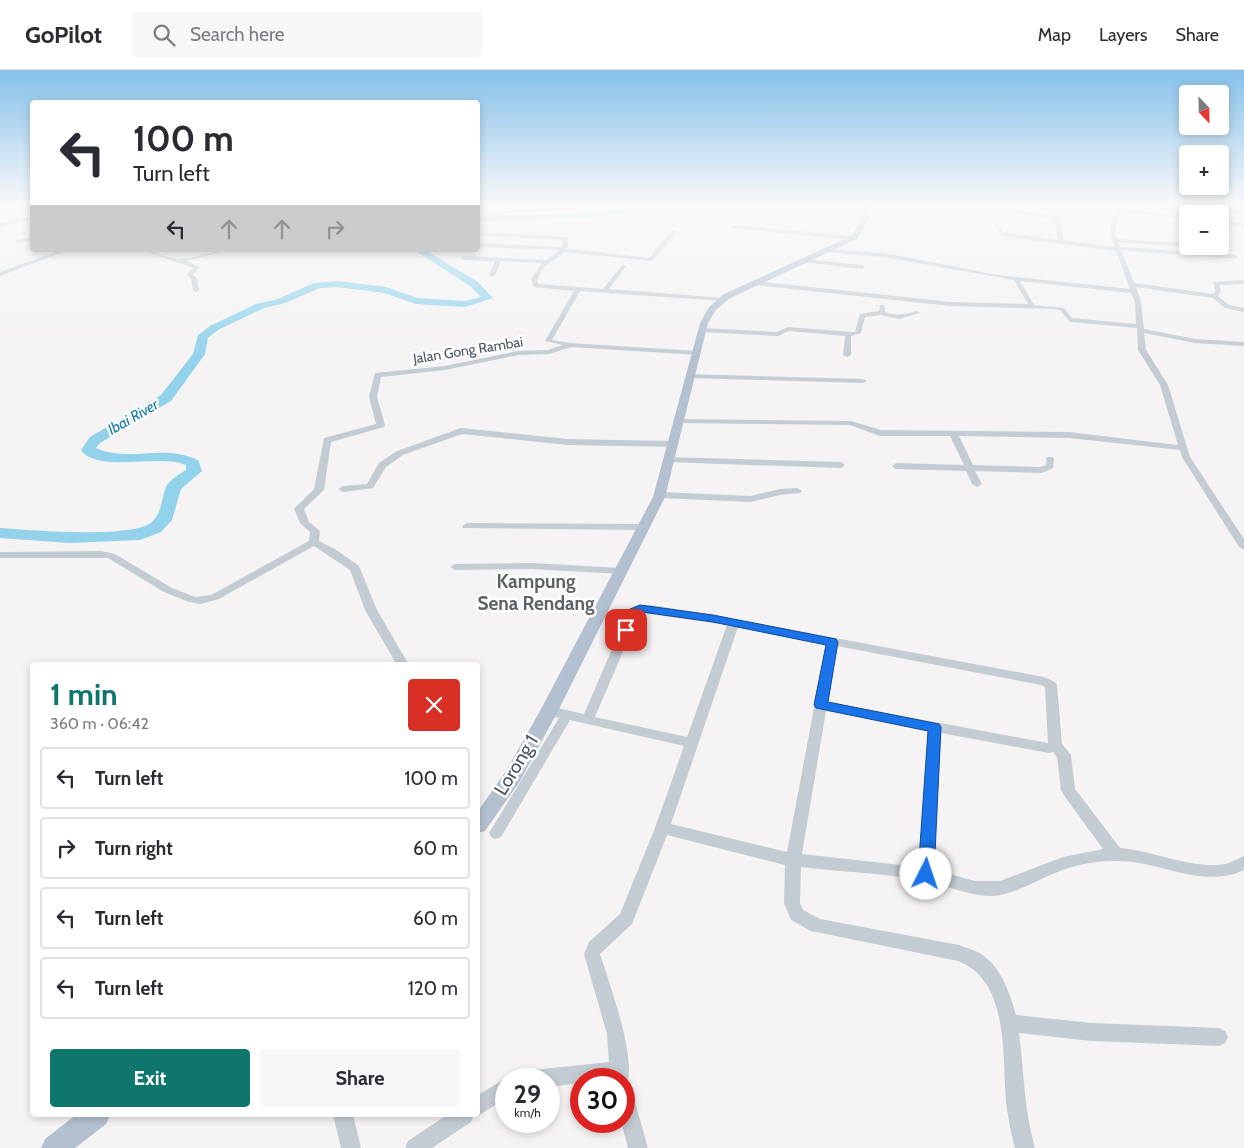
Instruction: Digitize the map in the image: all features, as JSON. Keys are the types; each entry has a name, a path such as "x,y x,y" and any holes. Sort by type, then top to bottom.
{"main road":[{"path":"480,822 503,792 549,711 660,495 702,330 709,312 722,299 815,256"},
{"path":"54,1148 94,1117"}],"street":[{"path":"0,274 49,256"},
{"path":"165,256 198,268 190,274 194,279 196,290"},
{"path":"180,261 200,256"},
{"path":"555,256 538,271 534,284 541,287 722,299"},
{"path":"621,256 650,260 653,256"},
{"path":"895,256 1016,280 1215,296 1227,306 1244,310"},
{"path":"1120,256 1139,305 1142,350 1164,385 1182,448 1192,467 1244,547"},
{"path":"1225,256 1235,257"},
{"path":"464,258 548,262"},
{"path":"492,275 499,259"},
{"path":"805,261 862,268"},
{"path":"604,291 623,266"},
{"path":"1016,280 1032,306"},
{"path":"1215,296 1218,291 1216,283 1244,282"},
{"path":"755,283 961,304 1061,308 1070,320 1140,328 1195,341 1244,344"},
{"path":"571,345 548,341 578,289"},
{"path":"882,313 883,297"},
{"path":"702,330 778,334 788,329 851,334 858,333 864,314 882,313 898,317 917,314"},
{"path":"847,354 848,335 851,334"},
{"name":"Jalan Gong Rambai","path":"314,542 315,531 305,523 299,509 319,490 327,440 380,425 373,397 378,374 445,368 518,353 549,352 571,345 696,353"},
{"path":"690,376 863,381"},
{"path":"678,420 850,424 862,426 875,432 954,435 1069,435 1182,448"},
{"path":"343,490 370,486 382,465 400,453 461,431 568,442 672,444"},
{"path":"954,435 977,484"},
{"path":"896,466 1042,470 1050,466 1050,459"},
{"path":"668,460 841,465"},
{"path":"660,495 751,499 780,492 797,491"},
{"path":"468,526 645,527"},
{"path":"1233,529 1244,533"},
{"path":"0,555 101,554 121,561 168,590 200,601 215,597 314,542 331,551 355,568 371,610 401,662"},
{"path":"455,567 532,566 621,571"},
{"path":"588,719 636,609 670,611 1044,681 1051,685 1055,746 1064,755 1067,784 1073,799 1116,854"},
{"path":"618,1068 619,1048 616,1034 592,954 596,947 626,920 662,828 734,623"},
{"path":"832,642 793,860 792,903 797,915 817,926 959,953 976,960 987,970 994,980 1009,1023 1016,1117 1025,1148"},
{"path":"821,705 1049,748 1055,746"},
{"path":"549,711 692,744"},
{"name":"Lorong 1","path":"496,834 567,715"},
{"path":"926,874 935,727"},
{"path":"662,828 793,860 926,874 976,887 994,889 1010,885 1079,858 1116,854 1140,855 1218,873 1232,870 1244,863"},
{"path":"1009,1023 1092,1032 1219,1037"},
{"path":"480,1105 495,1094"},
{"path":"343,1117 351,1148"},
{"path":"415,1148 461,1117"},
{"path":"634,1133 638,1148"}],"waterway":[{"name":"Ibai River","path":"0,533 69,538 105,535 112,537 129,533 134,536 155,528 166,517 174,487 194,471 193,463 169,455 128,458 101,456 88,450 95,440 166,398 199,354 202,337 214,328 260,306 281,301 318,285 337,284 386,290 416,301 465,304 488,298 474,284 429,256"}],"district":[{"name":"Kampung Sena Rendang","path":"536,592"}],"route":[{"path":"626,630 634,612 640,608 713,618 832,642 821,705 935,727 926,874"}]}
